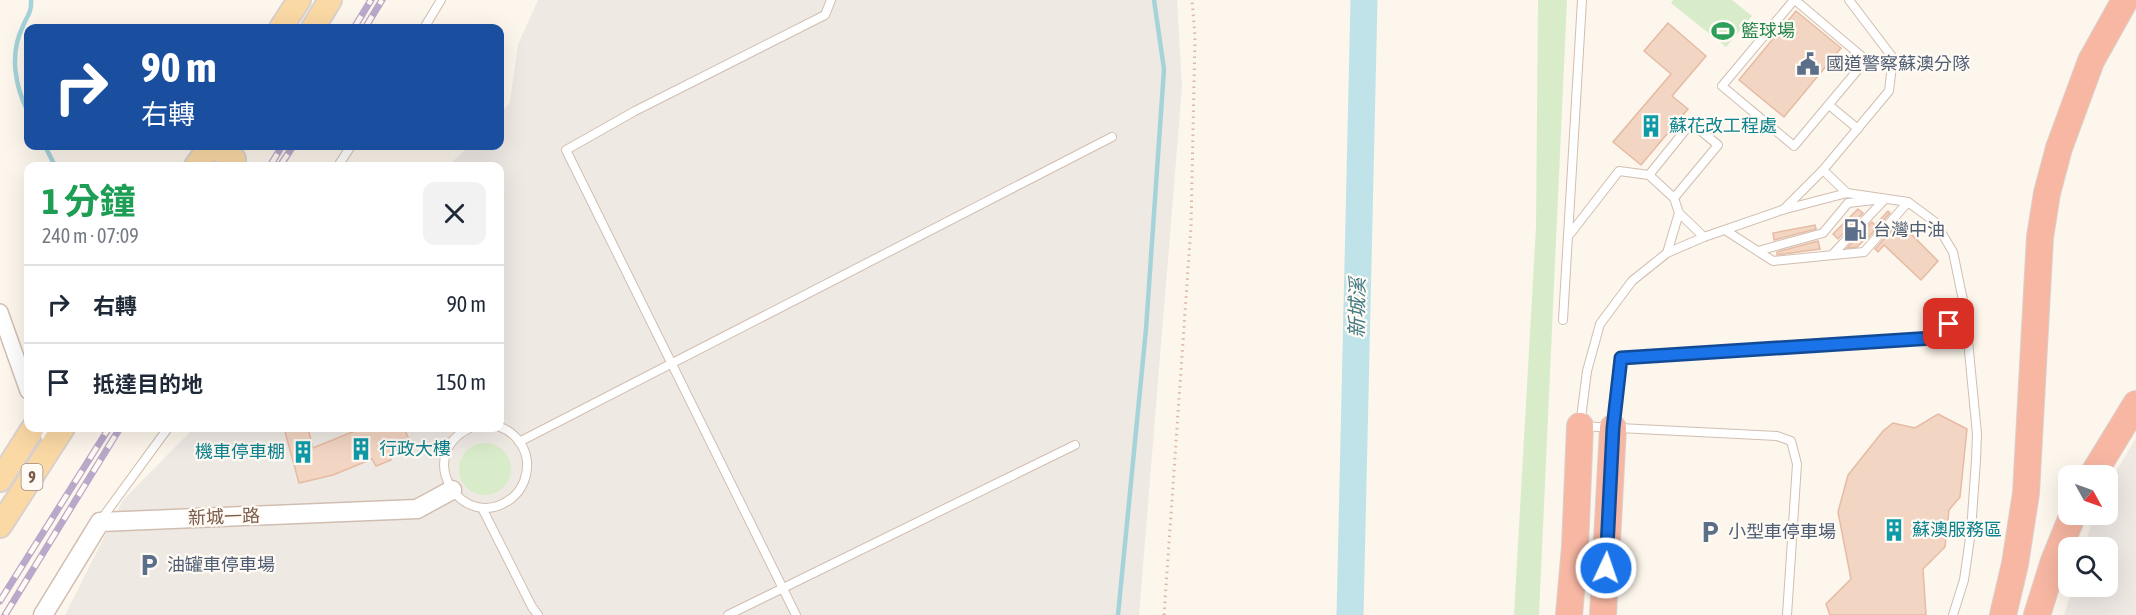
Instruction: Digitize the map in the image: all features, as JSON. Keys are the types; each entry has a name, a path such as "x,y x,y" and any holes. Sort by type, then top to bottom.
{"highway":[{"path":"2003,615 2015,564 2026,493 2040,237 2047,193 2066,127 2091,61 2125,0"},
{"path":"2099,465 2136,404"},
{"path":"1569,615 1575,547 1580,426"},
{"path":"1603,615 1613,428"},
{"path":"2039,615 2054,561 2069,525"},
{"path":"1575,547 1577,615"}],"main road":[{"path":"284,24 299,0"},
{"path":"315,24 330,0"},
{"path":"220,150 235,157"},
{"name":"9","path":"0,480 30,432"},
{"name":"9","path":"0,526 54,433"}],"street":[{"path":"0,312 24,380"},
{"name":"新城一路","path":"100,522 417,509 452,490"},
{"path":"43,615 100,522"}],"lane":[{"path":"426,24 441,0"},
{"path":"796,615 566,150 635,111 825,15 831,0"},
{"path":"1563,320 1570,236 1582,0"},
{"path":"1794,0 1866,60 1794,146 1722,86 1794,0"},
{"path":"1782,210 1824,170 1889,91 1893,58 1849,0"},
{"path":"1828,105 1858,129"},
{"path":"1649,175 1692,123 1718,145 1674,198"},
{"path":"519,442 1112,137"},
{"path":"1824,170 1847,193"},
{"path":"1570,236 1619,171 1649,175 1674,198 1679,213 1704,237"},
{"path":"1787,615 1797,464 1791,441 1777,436 1580,426 1587,371 1600,324 1632,281 1667,254 1704,237 1782,210 1847,193 1908,202 1935,222 1953,252 1965,310 1977,434 1971,531 1964,580 1953,615"},
{"path":"1758,251 1823,233 1848,203 1884,199"},
{"path":"1832,255 1884,199"},
{"path":"1725,230 1773,261 1864,252 1908,202"},
{"path":"1667,254 1679,213"},
{"path":"1613,428 1621,358 1933,338 1965,310"},
{"path":"464,432 456,437 445,456 445,477 452,490 462,501 482,508 504,503 520,489 526,476 527,462 519,442 504,429"},
{"path":"100,522 165,432"},
{"path":"728,615 1075,445"},
{"path":"482,508 530,611 538,615"}],"path":[{"path":"1164,615 1191,226 1195,37 1192,0"}],"shaded area":[{"path":"538,0 1177,0 1182,87 1139,615 65,615 123,500 190,432 504,432 504,162 452,162 465,150 504,150 504,109 510,102 518,44"},
{"path":"2136,438 2136,615 2064,615 2070,597 2118,597 2118,537 2087,537 2091,525 2118,525 2118,468"}],"green space":[{"path":"1538,0 1567,0 1539,615 1514,615 1536,227"},
{"name":"籃球場","path":"1673,0 1732,0 1752,16 1726,47 1671,3"},
{"path":"480,443 490,443 504,450 511,469 504,488 490,495 480,495 470,491 463,484 459,474 459,464 463,454 470,447"}],"building":[{"name":"國道警察蘇澳分隊","path":"1796,11 1841,48 1784,117 1739,80"},
{"path":"1668,23 1706,56 1672,96 1688,109 1641,165 1613,142 1671,74 1644,51"},
{"path":"1858,209 1863,213 1838,239 1833,234"},
{"path":"1888,211 1890,213 1866,240 1857,247 1847,248 1872,222 1875,225"},
{"path":"1899,222 1938,261 1921,280 1884,245 1878,252 1875,249"},
{"path":"1815,225 1816,229 1774,240 1773,233"},
{"path":"1818,241 1820,249 1777,255 1777,252"},
{"name":"蘇澳服務區","path":"1938,414 1967,429 1960,497 1949,510 1945,547 1923,569 1926,615 1830,615 1826,604 1851,579 1838,512 1848,475 1883,431 1893,423 1915,428"},
{"name":"行政大樓","path":"285,432 309,432 313,448 352,432 406,432 411,444 389,453 391,460 376,466 372,459 333,475 299,483"}],"waterway":[{"path":"24,24 30,11 31,0"},
{"path":"1118,615 1146,329 1164,69 1154,0"},
{"name":"新城溪","path":"1350,615 1364,0"},
{"path":"24,25 16,48 15,70 24,104"},
{"path":"47,150 53,162"}],"railway":[{"path":"356,24 371,0"},
{"path":"367,24 382,0"},
{"path":"272,162 280,150"},
{"path":"283,162 290,150"},
{"path":"0,601 106,432"},
{"path":"5,615 118,432"}],"place":[{"name":"籃球場","path":"1723,31"},
{"name":"國道警察蘇澳分隊","path":"1808,64"},
{"name":"蘇花改工程處","path":"1651,126"},
{"name":"台灣中油","path":"1855,230"},
{"name":"行政大樓","path":"361,449"},
{"name":"機車停車棚","path":"303,452"},
{"name":"蘇澳服務區","path":"1894,530"},
{"name":"小型車停車場","path":"1710,532"},
{"name":"油罐車停車場","path":"149,565"}],"route":[{"path":"1606,568 1613,428 1621,358 1933,338 1949,324"}]}
